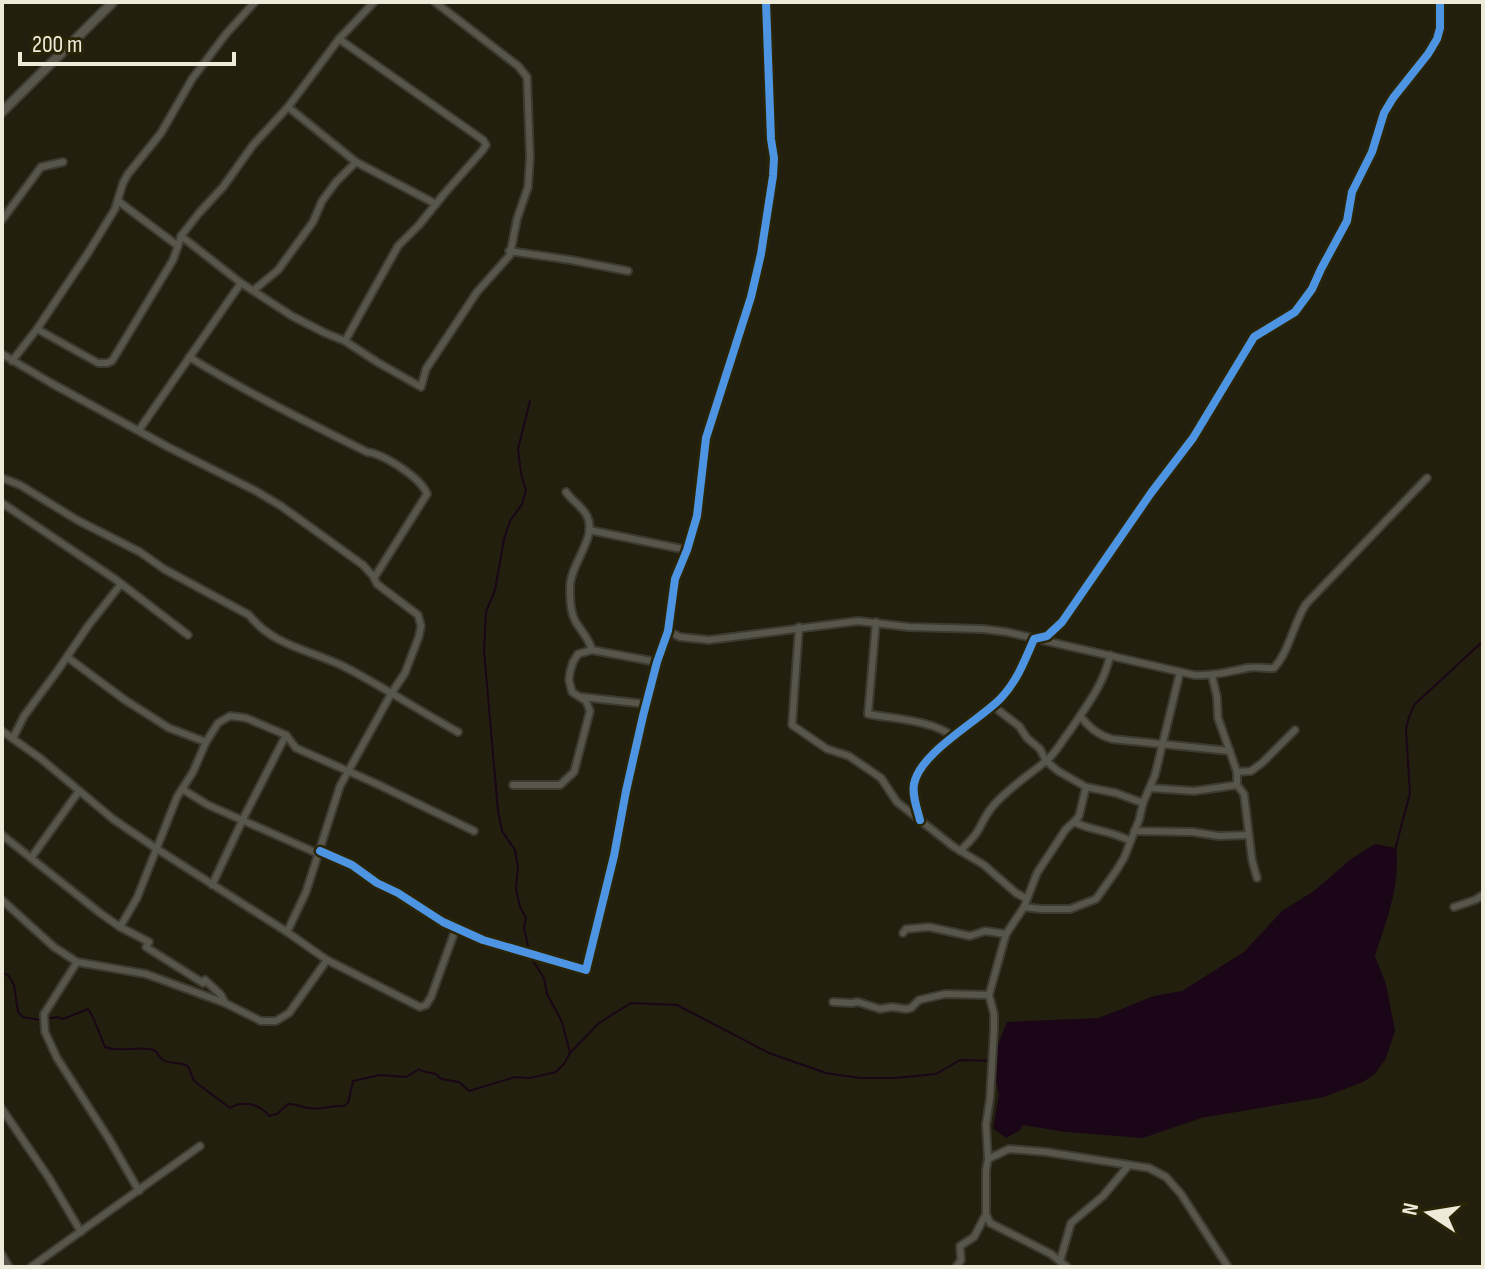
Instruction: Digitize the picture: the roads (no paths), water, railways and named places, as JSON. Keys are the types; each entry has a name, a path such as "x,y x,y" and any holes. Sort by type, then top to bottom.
{"street":[{"path":"2,112 113,2"},
{"path":"12,361 88,253 118,201 128,174 161,133 192,79 255,2"},
{"path":"37,329 98,363 112,361 173,260 181,236 223,187 253,145 288,107 339,39 374,2"},
{"path":"181,236 241,283 292,316 345,341 421,387 426,369 482,286 510,255 517,219 528,187 530,132 527,77 518,66 435,2"},
{"path":"182,789 208,805 352,865 377,883 456,928 483,940 586,970 646,704 668,631 675,579 697,516 706,438 751,297 761,254 774,158 766,2"},
{"path":"1034,639 1047,636 1070,611 1193,438 1254,337 1295,312 1312,289 1347,221 1352,192 1372,152 1384,113 1437,39 1440,2"},
{"path":"339,39 485,141 486,145 398,246 345,341"},
{"path":"288,107 356,162 436,204"},
{"path":"2,220 41,167 63,162"},
{"path":"254,290 278,270 313,222 322,201 356,162"},
{"path":"118,201 178,246"},
{"path":"509,251 628,271"},
{"path":"139,430 241,283"},
{"path":"2,354 281,506 363,565 377,584 416,612 420,622 419,636 405,673 348,771 334,804 306,892 287,932"},
{"path":"189,357 367,452 398,464 426,488 427,494 374,578"},
{"path":"2,478 20,485 249,615 259,628 275,639 333,662 458,732"},
{"path":"668,631 680,637 709,640 799,627 876,622 909,627 1007,632 1180,672 1212,676 1251,667 1274,668 1283,658 1294,624 1306,604 1427,478"},
{"path":"566,492 589,519 586,542 574,566 570,584 572,614 589,639 592,650"},
{"path":"2,503 121,584 188,635"},
{"path":"589,530 687,550"},
{"path":"13,738 24,716 121,584"},
{"path":"876,622 868,714 922,723 945,730 952,736"},
{"path":"799,627 792,725 827,749 849,756 881,778 897,802 960,851 984,865 1025,903 1041,909 1070,909 1096,899 1124,858 1151,788 1180,672"},
{"path":"920,820 914,798 918,772 952,736 1004,695 1020,672 1034,639"},
{"path":"513,785 560,785 574,772 590,711 586,701 572,692 570,672 578,654 592,650 657,662"},
{"path":"960,851 980,829 982,820 994,805 1059,748 1107,668 1110,655"},
{"path":"67,657 169,728 206,742"},
{"path":"1212,676 1218,718 1237,772 1237,785 1244,794 1257,878"},
{"path":"582,697 646,704"},
{"path":"993,706 1019,726 1040,749 1046,761 1058,771 1086,787 1143,803"},
{"path":"120,927 129,913 177,797 218,723 230,716 246,718 286,735 296,748 474,831"},
{"path":"1080,716 1101,736 1112,739 1230,751"},
{"path":"1237,772 1251,771 1295,730"},
{"path":"2,731 113,819 157,849 327,960 420,1007 426,1005 431,997 456,928"},
{"path":"212,885 286,735"},
{"path":"1151,788 1194,791 1237,785"},
{"path":"1067,1267 1051,1254 990,1223 986,1214 986,1125 994,1014 989,995 1006,934 1025,903 1037,873 1066,829 1079,816 1086,787"},
{"path":"31,858 79,791"},
{"path":"1074,822 1090,830 1130,841"},
{"path":"1134,831 1249,835"},
{"path":"2,835 120,927 149,942 146,947 203,983 205,980 217,990 225,1003"},
{"path":"1454,907 1483,895"},
{"path":"2,900 54,947 77,962 146,974 225,1003 261,1021 276,1021 289,1013 327,960"},
{"path":"903,933 906,929 929,927 970,936 985,931 1006,934"},
{"path":"77,962 44,1014 47,1039 139,1191"},
{"path":"833,1002 858,1002 880,1009 906,1009 932,996 989,995"},
{"path":"2,1109 81,1232"},
{"path":"31,1267 200,1146"},
{"path":"988,1159 1009,1149 1149,1168 1166,1177 1181,1194 1228,1267"},
{"path":"1060,1261 1071,1223 1103,1196 1129,1165"},
{"path":"956,1267 961,1260 960,1246 974,1237 986,1214"},
{"path":"2,1255 9,1267"}],"waterway":[{"path":"529,950 524,928 526,918 516,889 518,867 515,850 502,831 498,811 484,651 486,612 495,590 504,539 526,490 518,449 530,401"},
{"path":"1395,850 1410,793 1406,730 1414,705 1483,641"},
{"path":"530,956 544,978 547,994 562,1022 570,1053"},
{"path":"2,973 8,975 14,985 18,1012 23,1017 63,1019 88,1009 105,1047 155,1051 166,1061 188,1066 194,1081 230,1108 251,1104 269,1116 277,1114 288,1104 313,1108 344,1106 348,1103 353,1081 380,1075 406,1077 419,1069 436,1074 441,1079 459,1082 469,1091 515,1077 530,1078 556,1072 599,1023 631,1003 677,1005 769,1053 826,1073 860,1078 895,1078 936,1074 960,1060 999,1061"}]}
